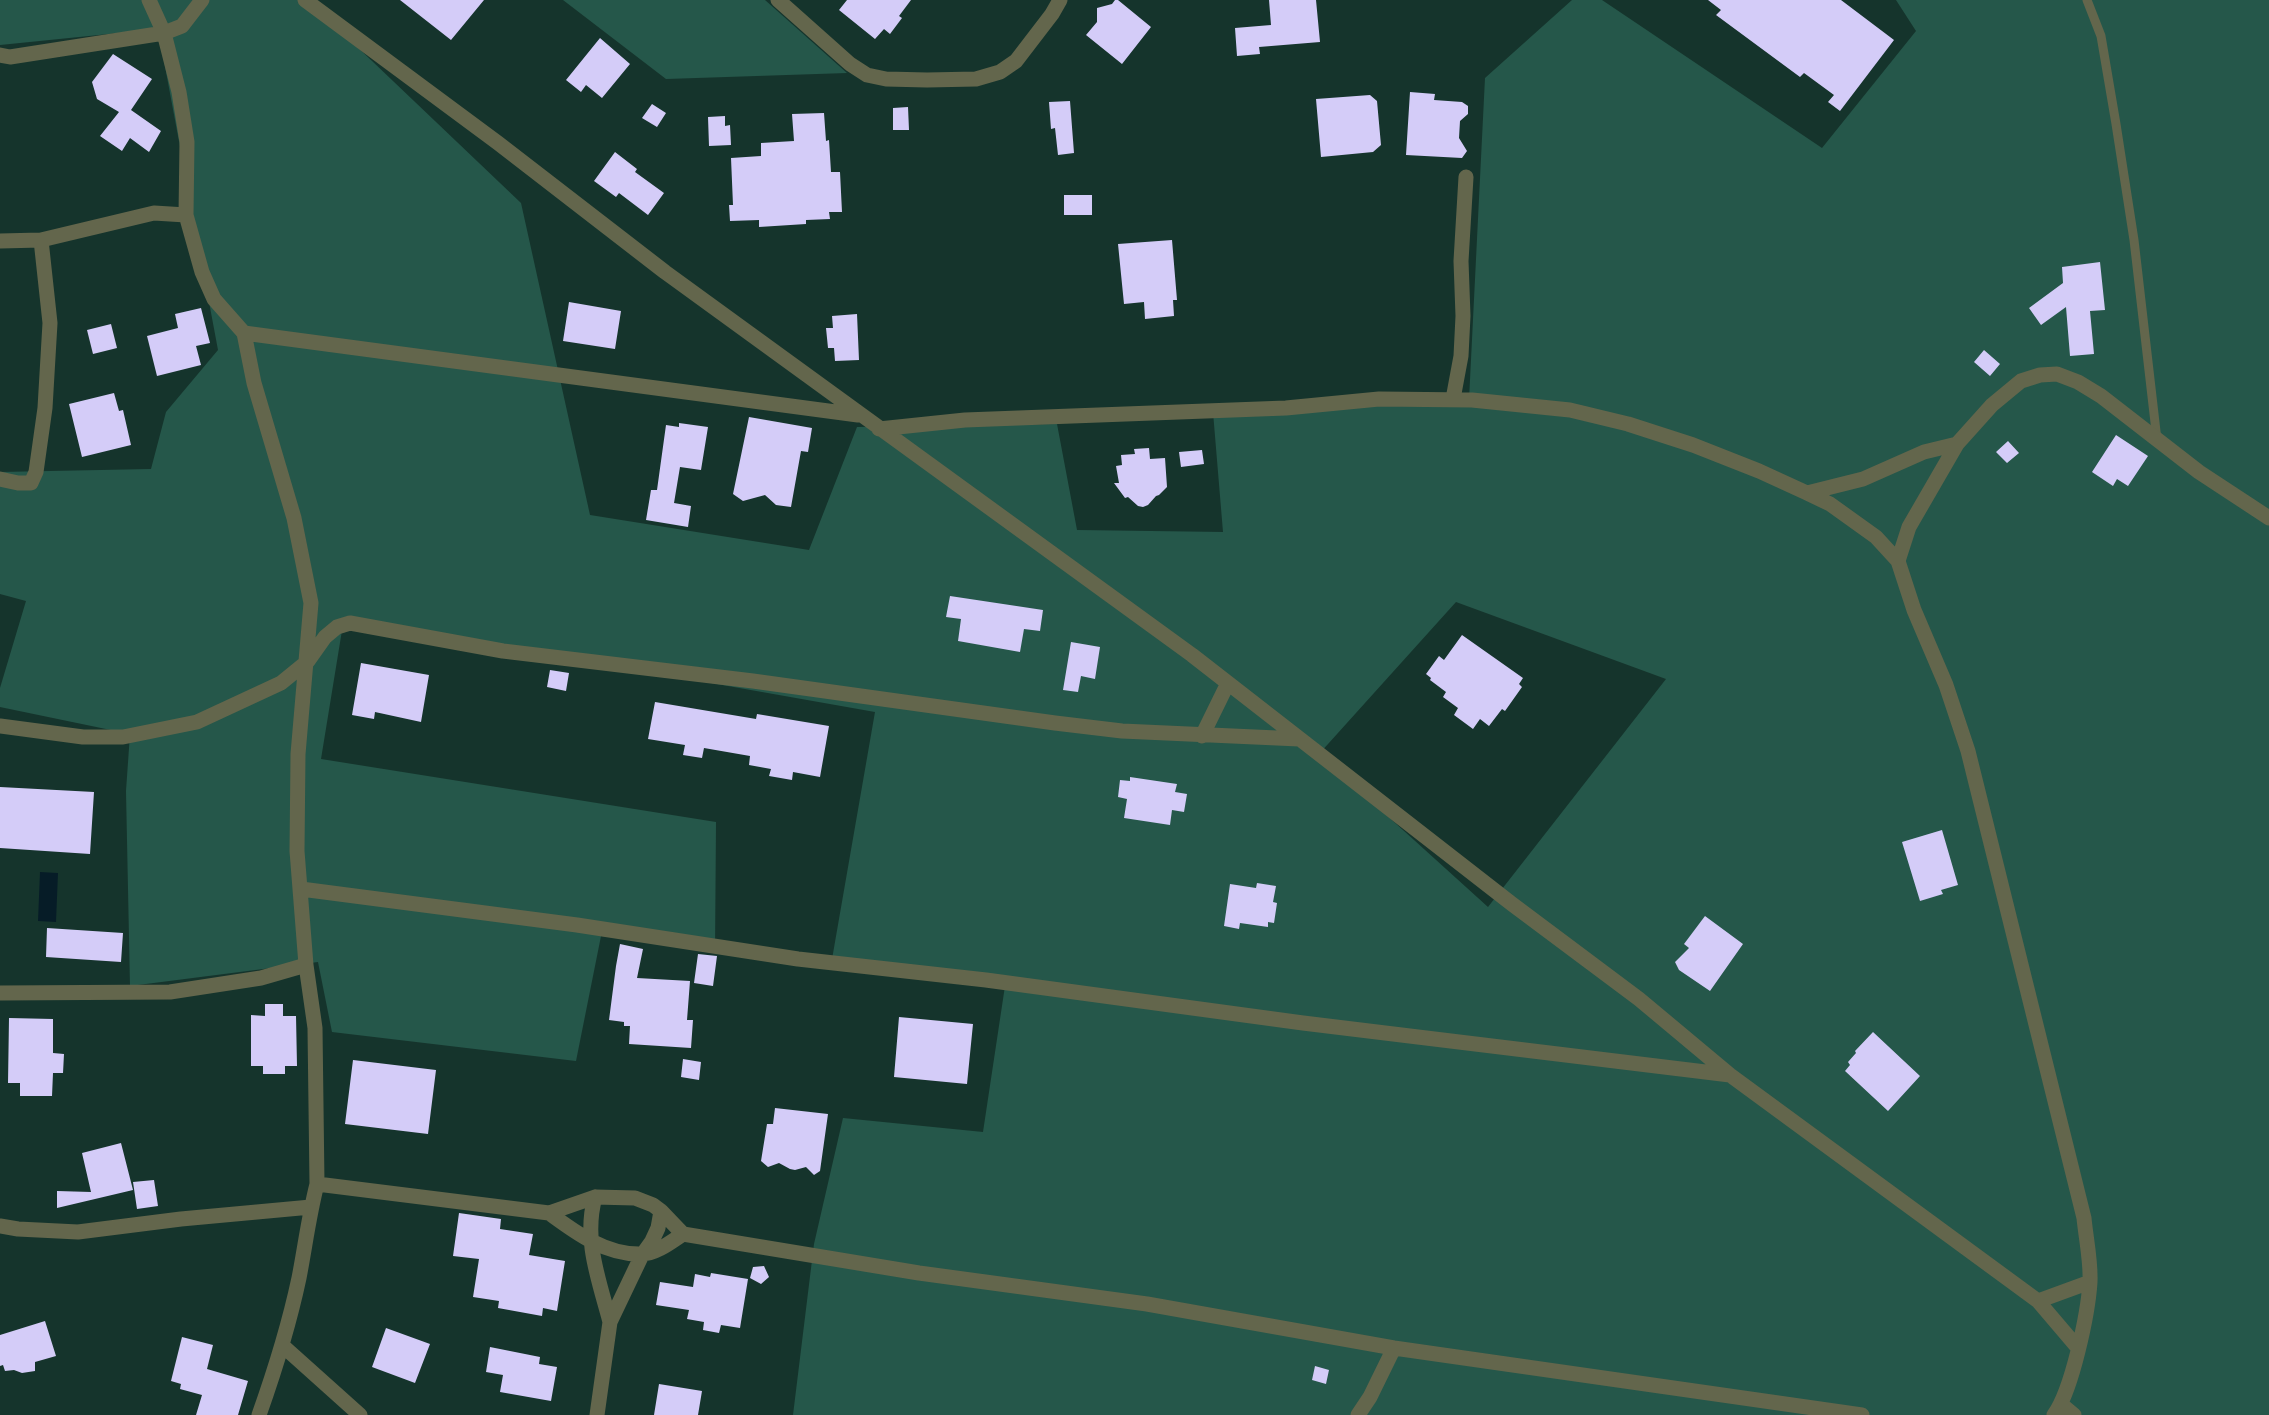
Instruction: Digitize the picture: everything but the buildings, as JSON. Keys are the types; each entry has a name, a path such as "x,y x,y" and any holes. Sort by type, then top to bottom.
{"street":[{"path":"148,0 164,33 179,92 187,142 186,216 202,272 214,298 244,333 254,383 291,507 311,603 308,661 302,694 298,754 297,851 306,965 315,1028 317,1184 283,1346 259,1415"},
{"path":"0,55 10,57 164,33 182,26 202,0"},
{"path":"305,0 498,142 664,272 1228,683 1512,904 1639,999 1730,1075 2038,1301 2078,1348"},
{"path":"778,0 850,64 867,75 886,79 927,80 976,79 1000,72 1016,61 1060,0"},
{"path":"1453,399 1461,356 1464,316 1461,261 1466,177"},
{"path":"0,241 41,240 154,213 186,216"},
{"path":"0,479 31,483 36,472 45,408 50,323 41,240"},
{"path":"244,333 861,415"},
{"path":"1898,561 1909,526 1957,444 1992,405 2021,381 2040,375 2057,374 2078,382 2101,396 2199,472 2269,518"},
{"path":"879,429 1019,417 1286,408 1379,399 1453,399 1519,404 1570,410 1628,424 1693,445 1759,471 1830,504 1876,537 1898,561 1914,610 1946,685 1968,751 2084,1218 2090,1282 2078,1348 2058,1410 2074,1415"},
{"path":"1807,493 1863,479 1924,452 1957,444"},
{"path":"0,726 83,737 123,737 197,722 281,683 308,661 325,637 337,627 350,623 503,651 753,681 1055,723 1122,731 1299,739"},
{"path":"1202,736 1228,683"},
{"path":"301,889 577,925 798,958 1730,1075"},
{"path":"0,993 170,992 261,978 306,965"},
{"path":"317,1184 549,1213 595,1197 635,1198 653,1205 683,1234 919,1273 1147,1304 1394,1347 1862,1415"},
{"path":"595,1197 590,1214 590,1241 610,1322"},
{"path":"0,1226 78,1232 180,1219 311,1207"},
{"path":"597,1415 610,1322 642,1255 655,1235 661,1211"},
{"path":"549,1213 590,1241 642,1255 662,1248 683,1234"},
{"path":"2038,1301 2090,1282"},
{"path":"283,1346 360,1415"},
{"path":"1358,1415 1370,1397 1394,1347"}],"lane":[{"path":"2087,0 2102,36 2116,124 2134,240 2157,440"}],"green space":[{"path":"0,0 308,0 521,203 590,515 809,550 857,427 1057,424 1077,530 1223,532 1213,412 1469,400 1485,78 1572,0 1602,0 1822,148 1916,31 1896,0 2269,0 2269,1415 793,1415 814,1244 843,1118 983,1132 1005,986 831,965 875,712 344,618 321,759 716,822 715,950 601,936 576,1061 332,1032 318,962 130,986 126,791 130,734 0,707 0,688 26,601 0,594 0,472 151,469 166,412 218,350 158,29 0,45","holes":["1456,602 1666,679 1488,907 1319,754"]},
{"path":"563,0 765,0 847,73 666,79"}],"water":[{"path":"40,872 58,873 56,922 38,921"}]}
